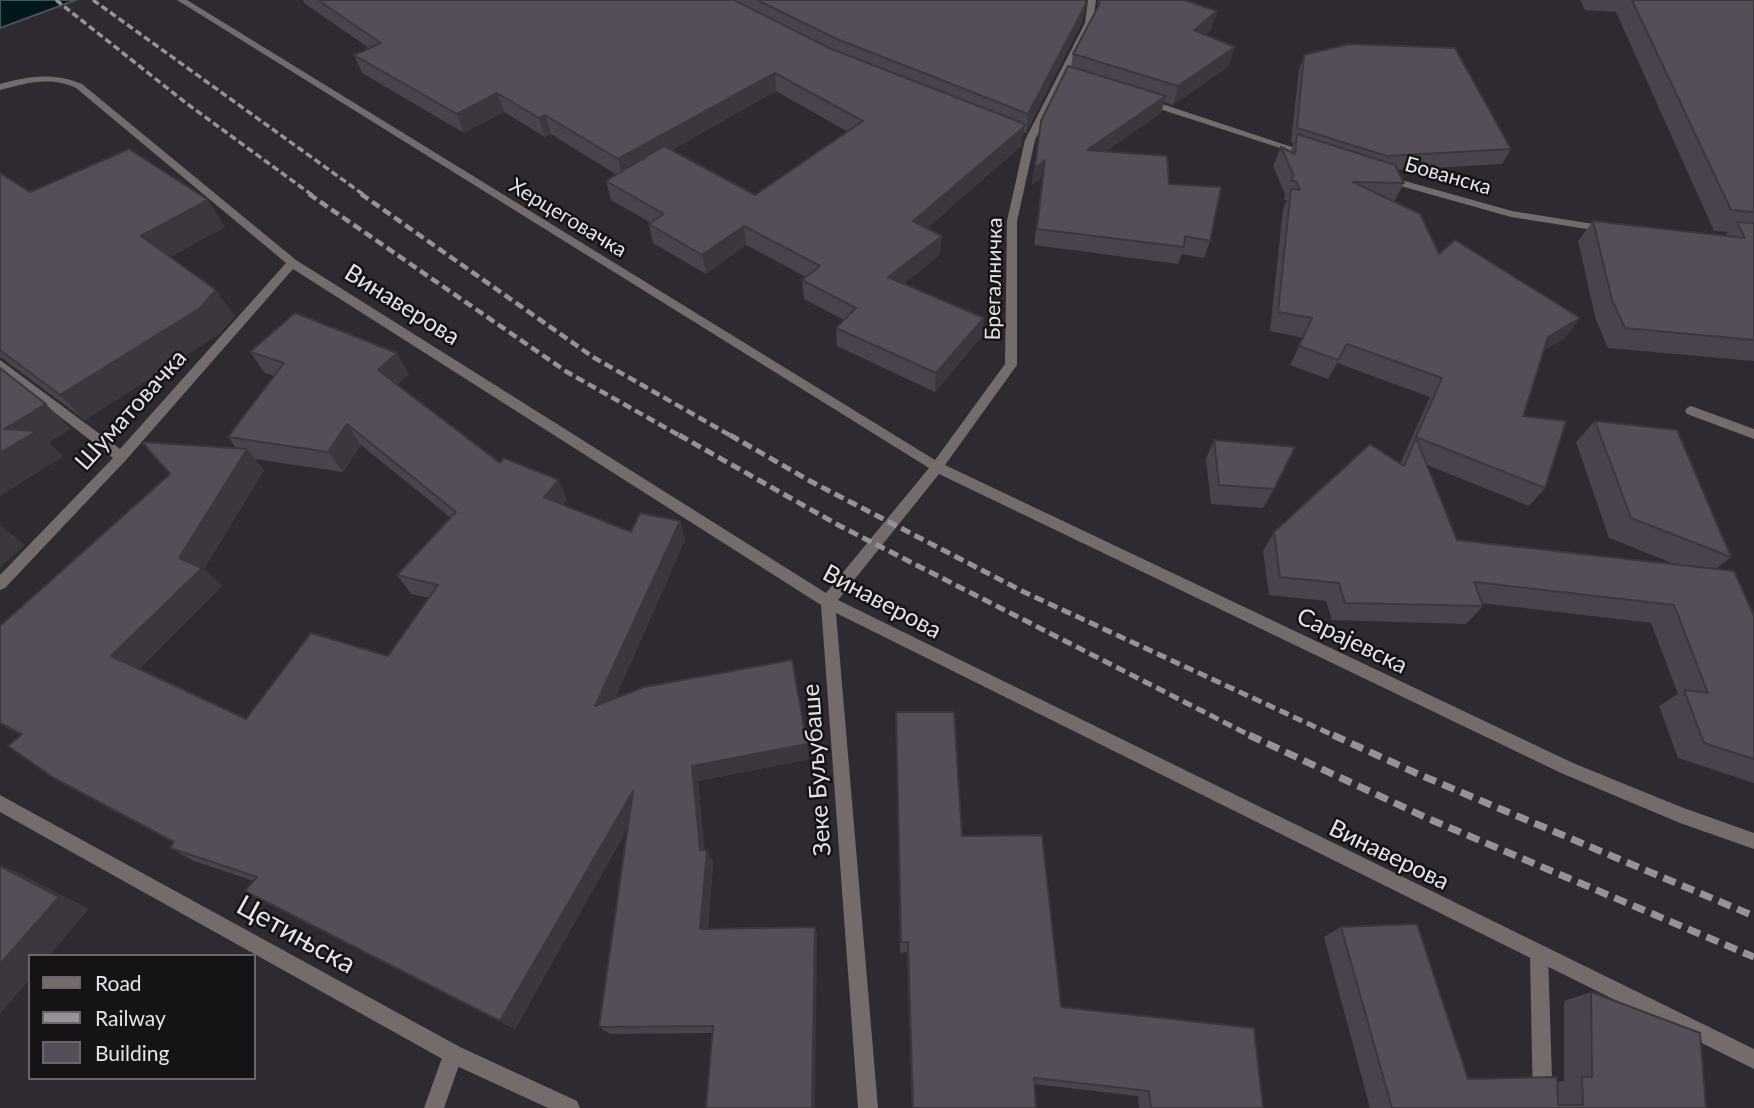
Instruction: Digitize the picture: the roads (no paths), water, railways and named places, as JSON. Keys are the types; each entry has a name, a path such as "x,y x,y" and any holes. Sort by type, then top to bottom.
{"street":[{"name":"Херцеговачка","path":"181,0 470,181 937,467"},
{"name":"Брегалничка","path":"937,467 1012,365 1012,221 1030,140 1089,23 1092,0"},
{"path":"1061,75 1074,79"},
{"name":"Винаверова","path":"0,87 38,78 55,78 79,86 292,263 828,602 1754,1059"},
{"path":"1139,100 1321,158"},
{"path":"1018,135 1030,140"},
{"name":"Бованска","path":"1373,174 1511,214 1612,230"},
{"name":"Шуматовачка","path":"0,584 121,457 292,263"},
{"path":"0,364 121,457"},
{"path":"1691,411 1754,434"},
{"path":"828,602 937,467"},
{"name":"Сарајевска","path":"937,467 1567,768 1680,815 1754,841"},
{"name":"Зеке Буљубаше","path":"828,602 868,1108"},
{"name":"Цетињска","path":"0,803 453,1054 570,1108"},
{"path":"1539,955 1543,1108"},
{"path":"434,1108 453,1054"}],"water":[{"path":"0,0 76,0 0,28"}],"railway":[{"path":"56,0 186,103 312,195"},
{"path":"93,0 364,195"},
{"path":"309,194 567,372 682,437"},
{"path":"361,194 593,357 733,437"},
{"path":"679,435 840,526 1250,735"},
{"path":"730,435 810,481 1024,592 1337,737"},
{"path":"1250,735 1427,818 1754,957"},
{"path":"1333,735 1418,774 1754,916"}]}
